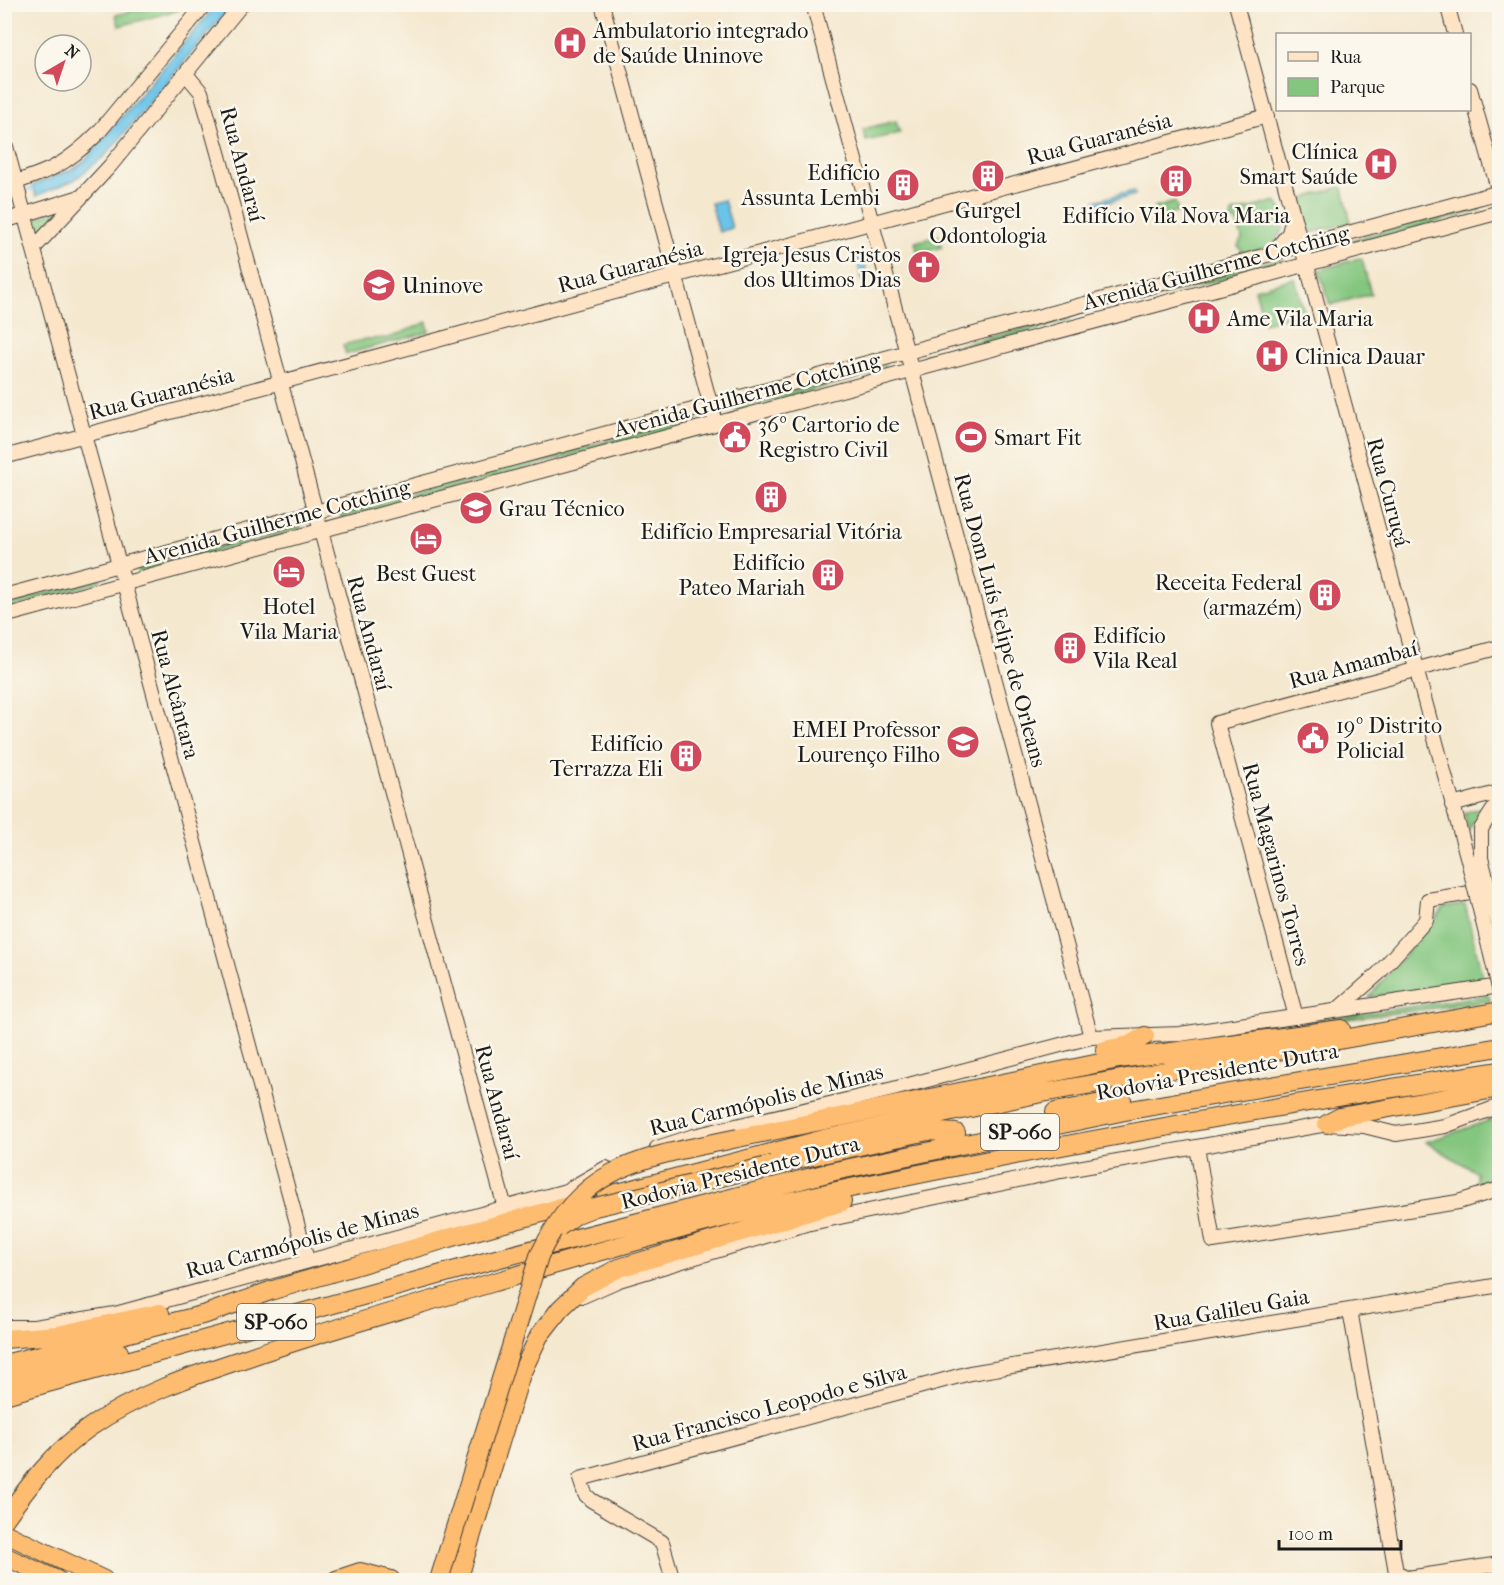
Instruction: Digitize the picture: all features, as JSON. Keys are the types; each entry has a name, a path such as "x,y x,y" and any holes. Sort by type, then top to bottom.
{"highway":[{"path":"439,1581 539,1256 562,1213 577,1197 613,1172 667,1153 1119,1059 1297,1033 1468,1013 1491,1013"},
{"name":"Rodovia Presidente Dutra","path":"270,1291 456,1236 828,1138 1037,1094 1491,1013"},
{"name":"Rodovia Presidente Dutra","path":"4,1378 184,1335 582,1224 833,1160 1088,1105 1500,1035"},
{"path":"851,1114 899,1097 1129,1045 1145,1036"},
{"name":"Rodovia Presidente Dutra","path":"4,1395 495,1259 835,1172 1130,1110 1500,1047"},
{"name":"Rodovia Presidente Dutra","path":"4,1520 29,1485 53,1458 92,1425 198,1373 350,1324 724,1219 897,1180 1139,1130 1500,1071"},
{"path":"1327,1124 1340,1117 1500,1088"},
{"path":"548,1238 561,1224 595,1207 928,1131 956,1133"},
{"path":"458,1581 521,1374 539,1336 560,1309 584,1287 620,1268 843,1202 897,1180"},
{"path":"22,1391 57,1387 186,1359 457,1284 513,1270 558,1264"},
{"path":"4,1339 58,1335 108,1326 250,1290 270,1291"},
{"path":"4,1364 206,1314 270,1291"},
{"path":"4,1533 105,1581"},
{"path":"43,1550 50,1558 92,1581"},
{"path":"4,1557 57,1581"},
{"path":"4,1567 33,1581"},
{"path":"336,1581 360,1572 391,1581"}],"main road":[{"path":"13,185 56,168 79,152 205,4"},
{"path":"34,248 110,166 242,4"},
{"path":"602,4 715,424"},
{"name":"Rua Dom Luís Felipe de Orleans","path":"813,4 1091,1037"},
{"name":"Rua Curuçá","path":"1236,4 1452,805 1500,932"},
{"path":"1447,4 1455,33"},
{"name":"Rua Andaraí","path":"186,74 197,86 206,108 506,1208"},
{"path":"1471,93 1499,193"},
{"name":"Rua Guaranésia","path":"4,456 1267,116"},
{"name":"Rua Alcântara","path":"4,139 13,185 24,211 308,1260"},
{"name":"Avenida Guilherme Cotching","path":"4,596 1499,193"},
{"path":"4,221 24,211 79,197"},
{"name":"Avenida Guilherme Cotching","path":"4,616 1500,212"},
{"path":"1274,253 1289,233 1294,215"},
{"name":"Rua Amambaí","path":"1217,723 1500,647"},
{"name":"Rua Magarinos Torres","path":"1217,723 1296,1017"},
{"path":"1452,805 1500,792"},
{"name":"Rua Curuçá","path":"1500,799 1481,829 1475,861 1500,992"},
{"path":"1337,1010 1378,973 1426,920 1428,900 1500,888"},
{"name":"Rua Carmópolis de Minas","path":"4,1327 34,1327 115,1314 566,1191 628,1158 694,1136 893,1089 1091,1037 1180,1034 1500,986"},
{"path":"560,1309 619,1280 806,1224 922,1198 1327,1124 1364,1126 1396,1134 1445,1126 1500,1106"},
{"path":"1197,1147 1213,1241 1458,1202 1500,1189"},
{"name":"Rua Galileu Gaia","path":"970,1373 1500,1285"},
{"path":"1350,1310 1396,1572 1408,1578 1500,1564"},
{"name":"Rua Francisco Leopodo e Silva","path":"673,1581 662,1542 591,1500 585,1494 580,1479 970,1373"}],"green space":[{"path":"157,5 179,5 180,10 119,26 116,15"},
{"path":"896,121 900,133 866,141 863,129"},
{"path":"1343,188 1351,223 1310,233 1300,199"},
{"path":"1276,201 1282,210 1284,228 1272,246 1244,254 1238,246 1242,238 1237,223 1231,219 1232,213"},
{"path":"1175,202 1178,212 1157,218 1154,208"},
{"path":"1479,205 1480,210 1323,253 1321,248"},
{"path":"62,208 37,239 31,220"},
{"path":"939,236 942,247 918,254 915,242"},
{"path":"1283,258 1284,263 1119,307 1118,303"},
{"path":"1362,259 1371,294 1330,305 1319,270"},
{"path":"1295,278 1304,312 1264,323 1255,289"},
{"path":"1069,316 1071,320 926,360 924,355"},
{"path":"427,322 429,332 346,354 343,345 366,339 389,338"},
{"path":"885,365 886,370 735,411 733,407"},
{"path":"696,417 697,422 341,518 340,513"},
{"path":"300,524 301,528 138,573 137,568"},
{"path":"100,578 101,582 5,609 5,604"},
{"path":"1479,808 1469,832 1464,813"},
{"path":"1465,904 1484,983 1369,997 1444,908"},
{"path":"1489,995 1490,1001 1324,1022 1299,1023"},
{"path":"1499,1117 1499,1177 1476,1192 1476,1172 1426,1142"}],"water":[{"path":"217,4 232,5 106,155 74,180 36,196 33,185 75,168 85,160"},
{"path":"1134,191 1135,195 1097,205 1095,201"},
{"path":"724,200 732,228 719,232 711,203"},
{"path":"863,254 868,279 862,280 856,255"}],"waterway":[{"path":"25,191 36,187"},
{"path":"4,197 13,194"}],"place":[{"name":"Ambulatorio integrado de Saúde Uninove","path":"570,43"},
{"name":"Clínica Smart Saúde","path":"1381,164"},
{"name":"Gurgel Odontologia","path":"988,176"},
{"name":"Edifício Vila Nova Maria","path":"1176,181"},
{"name":"Edifício Assunta Lembi","path":"903,185"},
{"name":"Igreja Jesus Cristos dos Ultimos Dias","path":"924,267"},
{"name":"Uninove","path":"379,285"},
{"name":"Ame Vila Maria","path":"1204,318"},
{"name":"Clinica Dauar","path":"1272,356"},
{"name":"36º Cartorio de Registro Civil","path":"735,437"},
{"name":"Smart Fit","path":"971,437"},
{"name":"Edifício Empresarial Vitória","path":"771,497"},
{"name":"Grau Técnico","path":"476,508"},
{"name":"Best Guest","path":"426,539"},
{"name":"Hotel Vila Maria","path":"289,572"},
{"name":"Edifício Pateo Mariah","path":"828,575"},
{"name":"Receita Federal (armazém)","path":"1325,595"},
{"name":"Edifício Vila Real","path":"1070,648"},
{"name":"19º Distrito Policial","path":"1313,738"},
{"name":"EMEI Professor Lourenço Filho","path":"963,742"},
{"name":"Edifício Terrazza Eli","path":"686,756"}]}
